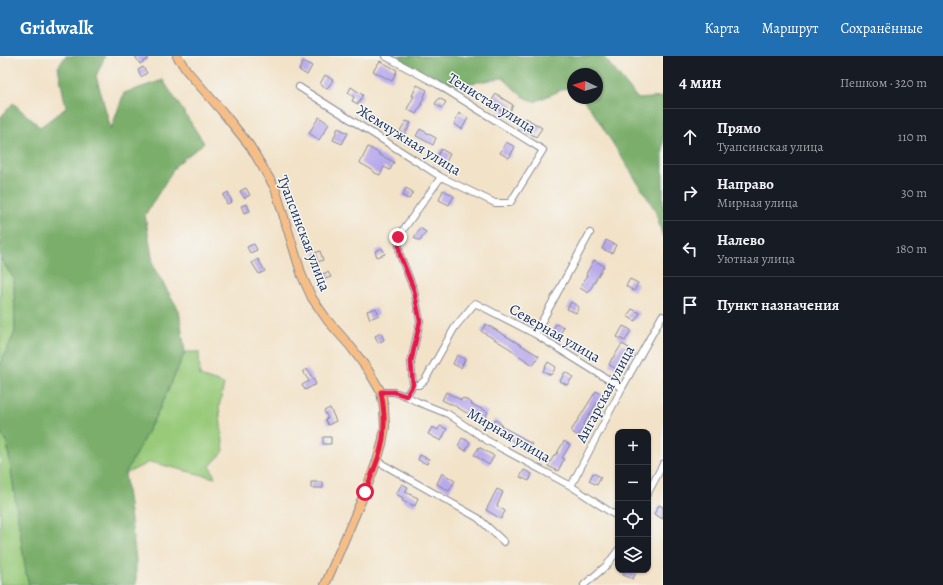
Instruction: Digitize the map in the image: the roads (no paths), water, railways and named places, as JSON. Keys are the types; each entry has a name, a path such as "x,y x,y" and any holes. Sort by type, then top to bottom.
{"main road":[{"name":"Туапсинская улица","path":"177,56 187,71 250,146 275,188 302,276 312,298 328,321 351,347 368,370 381,392 384,408 382,444 365,492 325,585"}],"street":[{"name":"Тенистая улица","path":"385,56 437,84 543,150 510,203"},
{"name":"Жемчужная улица","path":"299,87 441,177 495,203 510,203"},
{"path":"406,396 413,385 411,362 420,321 414,290 400,255 398,237 441,177"},
{"path":"535,334 590,233"},
{"name":"Северная улица","path":"413,385 419,385 425,380 456,327 475,303 535,334 622,388"},
{"name":"Ангарская улица","path":"571,486 622,388 662,316"},
{"name":"Мирная улица","path":"381,392 394,392 448,414 488,441 571,486 615,515"},
{"path":"377,461 478,518 504,542"},
{"path":"651,487 663,464"},
{"path":"584,585 607,565 615,554"}]}
